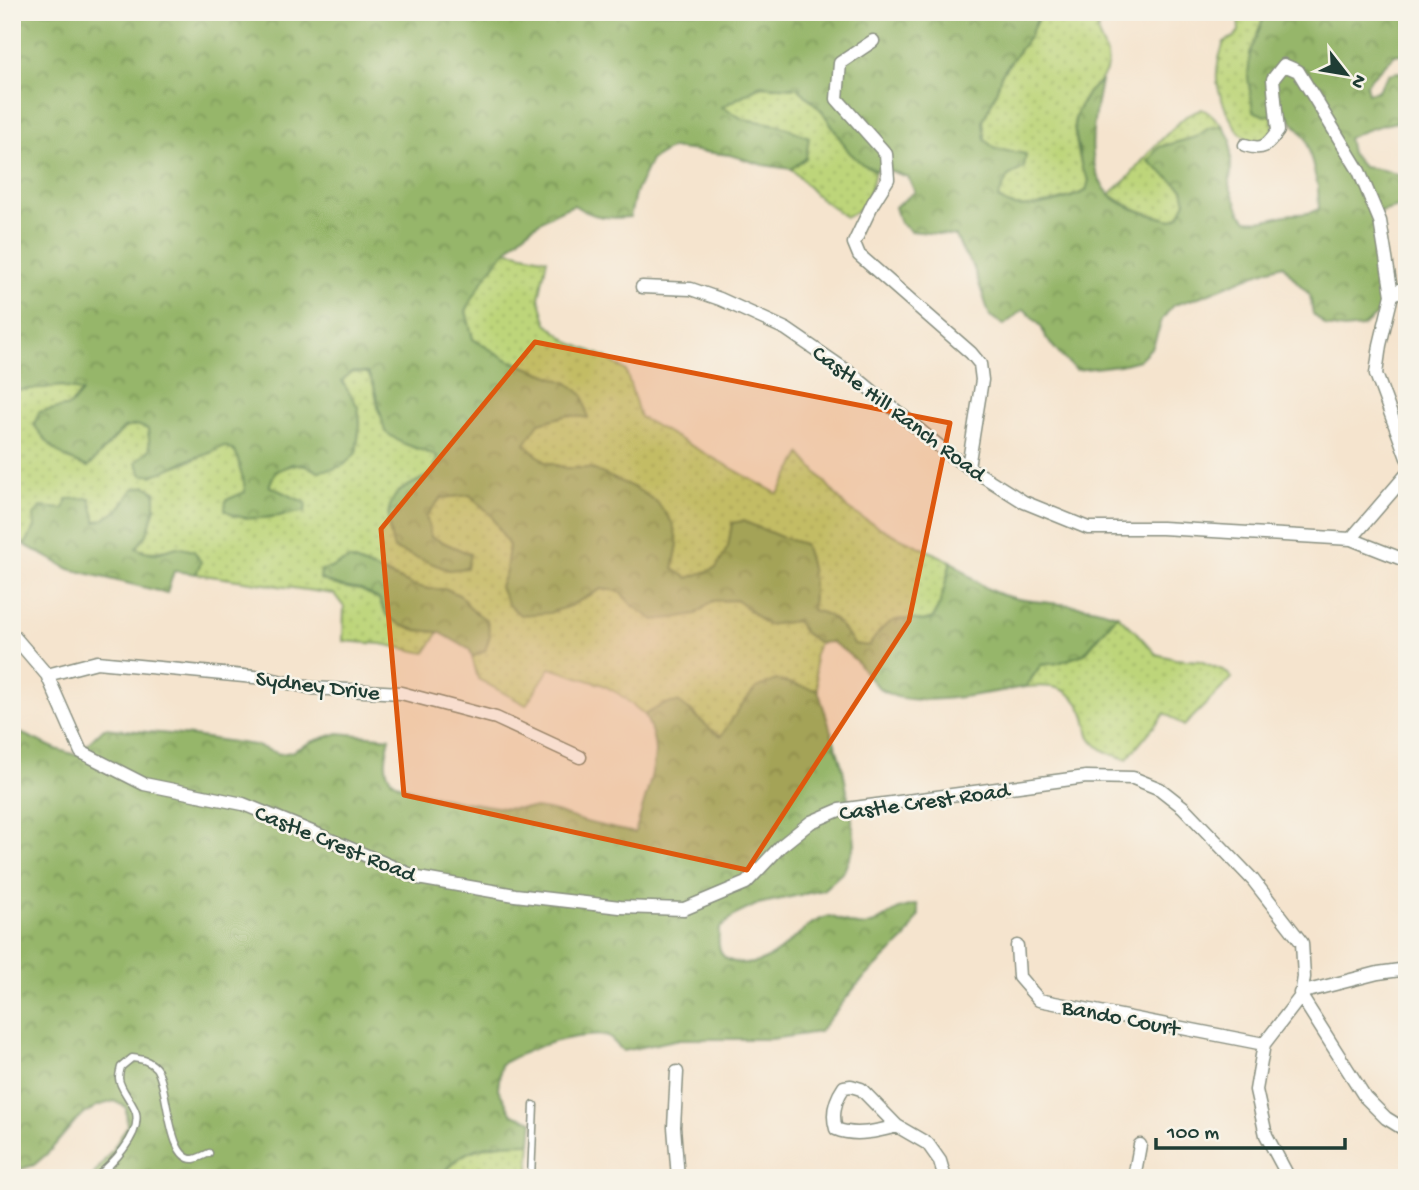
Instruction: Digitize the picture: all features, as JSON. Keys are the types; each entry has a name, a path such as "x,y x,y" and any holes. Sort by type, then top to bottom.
{"street":[{"path":"873,41 840,63 837,99 886,154 888,179 854,243 859,255 971,353 979,364 982,380 968,467"},
{"path":"1245,145 1257,149 1268,144 1278,131 1273,79 1284,65 1298,71 1359,171 1380,221 1392,295 1376,374 1407,458"},
{"path":"1392,295 1407,286"},
{"name":"Castle Hill Ranch Road","path":"642,287 691,289 786,329 853,374 951,456 1024,502 1088,528 1162,528 1351,539 1407,561"},
{"path":"1351,539 1407,474"},
{"name":"Castle Crest Road","path":"12,634 47,675 81,752 145,784 243,804 418,878 514,895 620,907 684,909 746,883 781,846 811,822 839,810 1086,777 1133,778 1160,789 1183,807 1253,880 1278,911 1302,943 1304,977 1300,994"},
{"name":"Sydney Drive","path":"47,675 97,662 265,678 312,688 401,693 496,718 580,757"},
{"name":"Bando Court","path":"1017,946 1018,977 1040,1000 1264,1044"},
{"path":"1289,1178 1266,1135 1256,1090 1264,1044 1300,994 1407,968"},
{"path":"1300,994 1365,1097 1386,1118 1407,1131"},
{"path":"677,1072 674,1127 677,1178"},
{"path":"897,1126 880,1131 846,1133 836,1129 833,1118 838,1096 844,1087 861,1089 897,1126 928,1144 940,1161 945,1178"},
{"path":"1134,1178 1140,1144"}],"lane":[{"path":"95,1178 124,1149 135,1128 136,1115 118,1080 121,1067 132,1058 145,1060 156,1068 162,1082 178,1149 186,1158 196,1159 209,1153"},
{"path":"531,1178 534,1105"}],"highlighted area":[{"path":"535,342 950,423 909,621 747,870 404,795 381,529"}],"green space":[{"path":"12,12 1041,12 1029,37 1001,75 983,121 985,140 995,149 1026,154 1024,168 1008,176 998,198 1016,206 1036,206 1086,191 1089,180 1082,169 1074,125 1077,112 1088,92 1101,81 1092,146 1098,178 1106,191 1119,202 1138,211 1171,220 1179,216 1186,202 1183,189 1148,161 1159,147 1196,137 1209,128 1223,126 1231,140 1229,185 1240,212 1247,220 1257,220 1319,209 1318,187 1306,138 1285,112 1265,116 1253,111 1248,78 1250,53 1266,12 1407,12 1407,53 1395,55 1366,85 1368,93 1377,91 1389,74 1407,73 1407,129 1397,122 1348,138 1351,153 1363,167 1392,173 1407,181 1407,201 1395,208 1373,214 1383,275 1383,294 1377,315 1362,327 1344,329 1326,326 1313,314 1310,295 1283,265 1173,305 1162,320 1153,346 1139,360 1076,370 1061,356 1046,338 1041,326 1024,309 1004,325 990,316 973,266 956,236 911,231 900,223 895,207 915,192 908,177 891,171 875,170 862,164 849,152 822,111 798,88 760,86 722,107 743,119 779,125 809,137 806,158 791,169 763,165 730,155 671,148 651,160 635,193 630,217 601,217 574,205 555,213 523,234 497,261 466,311 473,339 508,360 568,383 583,395 588,418 568,415 539,423 525,444 545,462 566,468 590,468 635,488 657,502 673,524 678,544 673,569 688,578 716,568 728,547 732,523 743,521 804,544 812,576 812,610 832,618 854,644 869,646 892,621 925,621 933,618 941,601 951,561 979,584 1000,594 1024,600 1090,608 1117,615 1084,654 1058,663 1041,665 1025,687 954,698 900,698 878,687 854,659 832,642 819,643 805,633 796,621 767,625 737,600 713,601 696,614 654,620 632,605 619,591 601,589 570,606 549,613 520,615 508,604 500,587 506,571 509,546 491,515 470,495 441,498 426,516 431,537 470,554 467,568 449,570 394,549 388,519 390,504 403,489 434,473 437,456 402,443 385,432 374,386 368,373 351,372 342,381 358,407 360,424 356,453 344,465 333,469 317,471 305,465 292,464 275,472 269,486 306,503 305,512 244,518 225,510 226,500 245,492 236,454 224,446 148,475 142,475 136,462 150,449 148,429 137,425 124,428 88,467 57,451 34,425 39,412 70,406 82,392 62,386 12,391"},
{"path":"1041,12 1105,12 1100,21 1098,35 1106,52 1107,67 1102,78 1084,99 1074,122 1080,161 1089,180 1086,191 1047,203 1015,206 998,198 1008,175 1025,154 995,149 985,140 983,121 1001,75 1029,37"},
{"path":"1238,12 1266,12 1258,31 1274,129 1262,140 1245,138 1238,130 1218,88 1220,56 1224,42 1239,31"},
{"path":"760,86 798,88 823,112 850,152 875,170 864,204 853,214 845,217 815,194 791,169 806,158 779,125 743,119 721,107"},
{"path":"1202,109 1223,126 1209,128 1196,137 1159,147 1149,161 1183,189 1186,202 1179,216 1171,220 1147,213 1110,194 1186,116"},
{"path":"505,250 547,259 539,298 547,324 571,343 605,357 626,371 640,417 778,494 801,454 848,509 892,534 951,561 941,601 933,618 925,621 892,621 869,646 854,644 841,626 812,610 812,577 804,544 743,521 732,523 728,547 716,569 688,578 673,569 678,544 603,475 590,468 566,468 545,462 524,444 539,423 568,415 547,375 508,360 473,339 466,311 480,284"},
{"path":"351,372 368,373 374,386 379,413 402,443 437,455 434,473 398,492 422,559 449,570 470,554 431,537 426,516 441,498 470,495 491,514 509,546 506,571 500,587 570,606 601,589 619,591 632,605 696,614 713,601 737,600 767,625 796,621 805,633 819,643 814,657 818,690 801,688 790,683 731,723 722,736 709,729 692,711 664,704 645,715 603,685 550,668 526,705 478,679 472,657 485,651 490,635 487,620 473,611 461,596 447,589 412,585 349,559 322,570 320,579 361,590 379,599 387,616 416,630 439,632 425,653 382,644 343,641 344,607 334,594 196,574 201,562 177,547 152,552 136,548 147,534 155,507 133,489 118,510 96,522 89,498 64,509 35,527 25,545 12,540 12,391 63,386 82,391 70,406 39,412 69,460 88,467 124,428 137,425 148,429 150,449 137,462 152,476 224,446 232,449 238,456 245,482 245,492 233,516 262,518 281,516 306,503 269,486 275,472 296,465 317,471 356,453 360,424 358,407 341,381"},
{"path":"146,486 155,492 155,507 147,534 136,548 157,553 177,547 194,551 201,562 196,574 174,571 167,593 69,569 25,545 35,527 34,516 40,507 64,509 67,499 90,498 96,522 118,510 133,489"},
{"path":"349,559 412,585 447,589 461,596 473,611 487,620 490,635 485,651 472,657 470,650 439,632 416,630 401,625 387,616 379,599 361,590 320,579 321,570"},
{"path":"1117,615 1156,654 1200,661 1225,671 1232,678 1184,726 1165,713 1127,759 1097,746 1089,735 1079,706 1068,693 1053,687 1026,687 1041,665 1058,663 1085,654"},
{"path":"776,680 818,690 843,769 855,844 844,871 823,890 758,904 735,915 719,929 719,944 723,956 743,964 765,960 812,923 830,916 864,926 875,923 899,909 917,904 919,915 906,938 856,986 819,1032 771,1039 680,1039 623,1051 607,1035 565,1039 527,1051 501,1064 498,1089 512,1114 533,1121 531,1143 478,1148 459,1157 442,1178 91,1178 127,1126 126,1107 114,1101 97,1106 77,1119 34,1165 12,1172 12,729 76,755 104,728 254,745 280,754 338,733 390,738 387,770 391,779 398,784 444,798 494,807 557,812 589,823 635,833 650,783 655,752 645,715 664,704 678,702 721,736 756,688"},
{"path":"504,1143 531,1143 528,1178 442,1178 455,1162 468,1153"}]}
